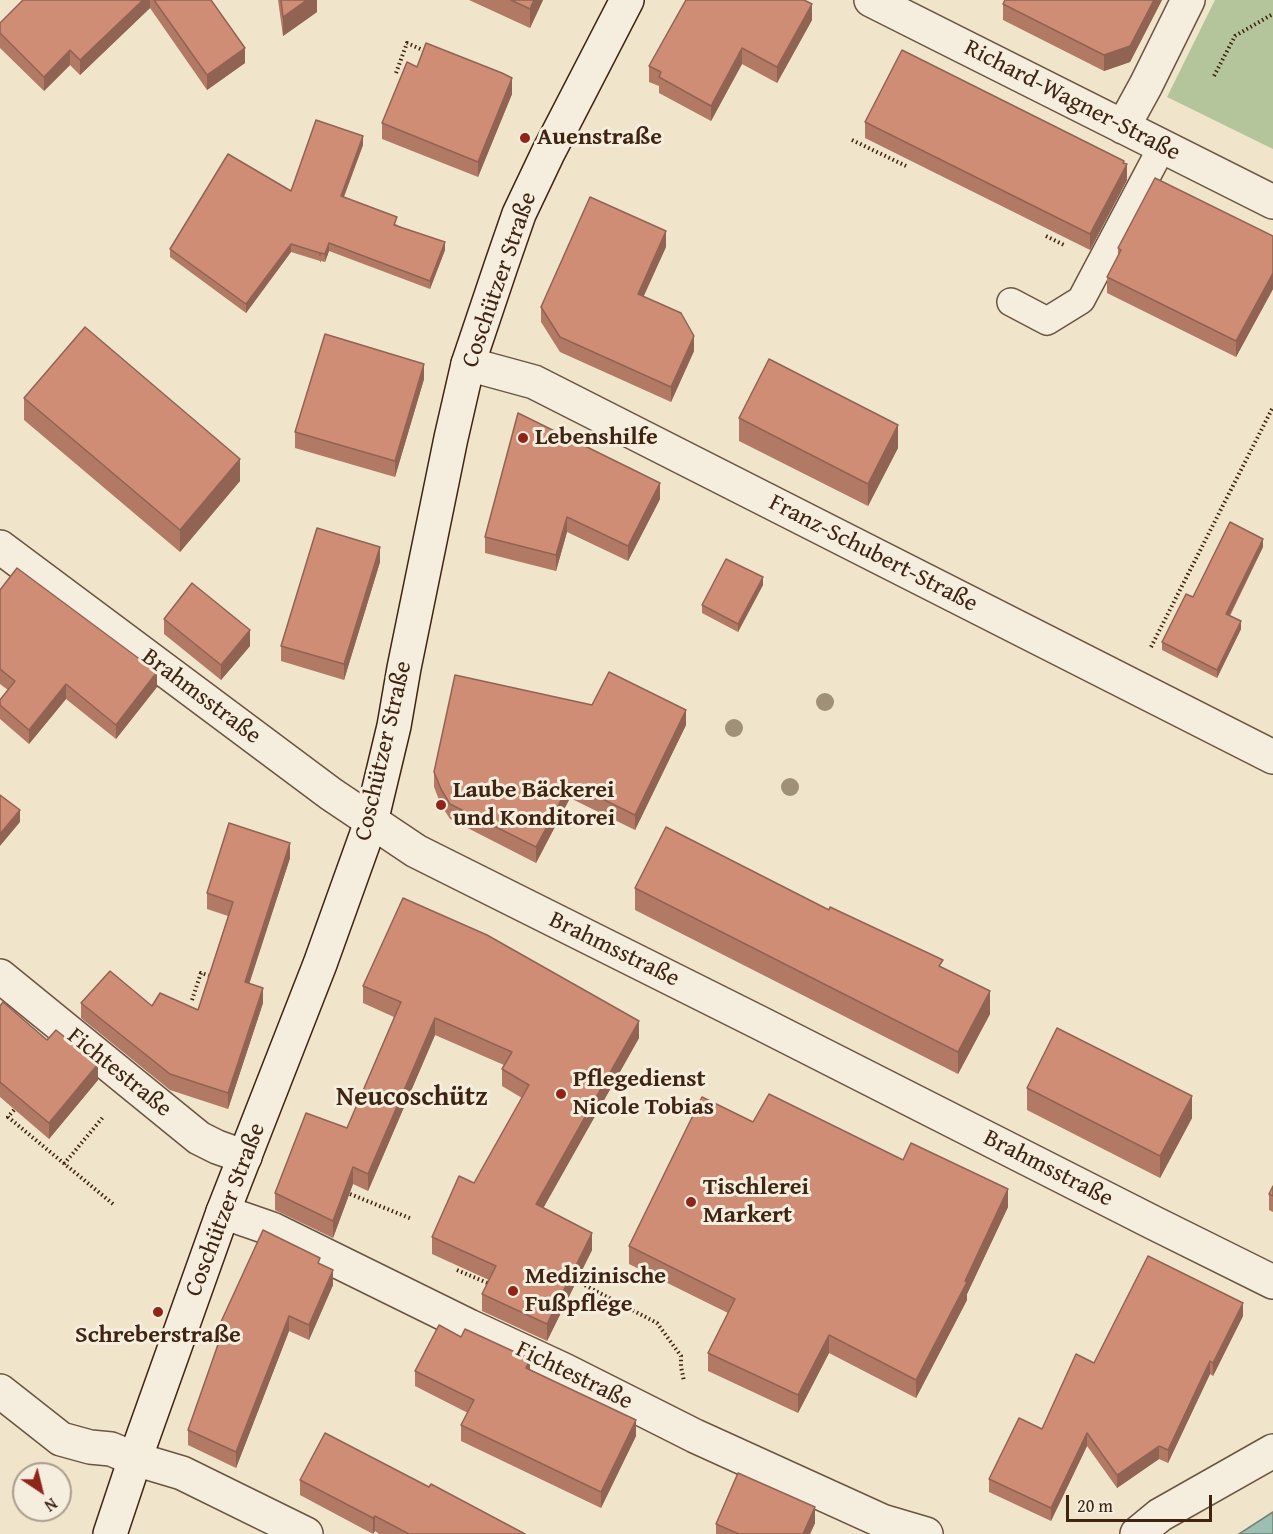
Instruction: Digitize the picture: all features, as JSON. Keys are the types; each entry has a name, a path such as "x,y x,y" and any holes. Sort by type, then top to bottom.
{"street":[{"name":"Coschützer Straße","path":"110,1534 223,1212 320,964 371,822 394,726 451,438 468,364 519,214 627,0"},
{"name":"Richard-Wagner-Straße","path":"871,0 1273,201"},
{"path":"1123,127 1188,0"},
{"name":"Franz-Schubert-Straße","path":"468,364 534,382 1273,757"},
{"name":"Brahmsstraße","path":"0,547 322,787 416,851 1273,1282"},
{"name":"Fichtestraße","path":"0,976 199,1138 245,1157"},
{"name":"Fichtestraße","path":"223,1212 272,1229 695,1436 882,1521 926,1534"},
{"path":"0,1391 61,1439 90,1447 111,1449 182,1473 306,1534"},
{"path":"1137,1534 1160,1515 1273,1451"}],"lane":[{"path":"1011,302 1047,321 1080,300 1162,147"}],"path":[{"path":"1214,76 1235,36 1273,14"},
{"path":"396,73 407,43 428,52"},
{"path":"852,140 906,166"},
{"path":"1134,686 1155,638 1273,407"},
{"path":"192,1000 201,973 222,980"},
{"path":"64,1164 131,1083"},
{"path":"14,1110 8,1117 113,1204"},
{"path":"350,1194 412,1219"},
{"path":"455,1269 490,1284 495,1274"},
{"path":"570,1278 657,1323 681,1356 682,1379 689,1388"}],"green space":[{"path":"1215,0 1273,0 1273,149 1167,97"}],"water":[{"path":"1273,1512 1273,1534 1239,1534"}],"building":[{"path":"23,0 143,0 80,60 70,50 44,77 0,33 0,23"},
{"path":"154,0 211,0 245,48 207,75"},
{"path":"281,0 307,0 283,17"},
{"path":"511,0 534,0 530,9"},
{"path":"686,0 804,0 812,4 777,67 742,48 711,106 659,77 661,72 649,66"},
{"path":"1005,0 1154,0 1130,46 1104,55 1003,4"},
{"path":"426,43 512,78 478,162 382,123 407,62 417,67"},
{"path":"902,50 1124,161 1123,163 1127,164 1090,234 865,122"},
{"path":"316,120 363,136 341,196 397,217 394,225 445,242 430,281 329,243 325,254 320,255 320,253 291,244 246,304 170,249 228,154 291,191"},
{"path":"1155,178 1273,236 1273,273 1236,341 1107,277 1121,250 1118,248"},
{"path":"590,197 666,231 638,294 681,313 694,336 671,387 560,337 541,307"},
{"path":"85,327 240,459 180,530 24,398"},
{"path":"325,334 424,364 395,461 295,432"},
{"path":"769,359 898,425 868,484 739,418"},
{"path":"518,413 660,483 628,546 567,517 556,555 485,537"},
{"path":"1230,522 1263,539 1226,614 1241,621 1217,670 1162,642 1186,594 1193,597"},
{"path":"317,528 380,547 344,664 281,646"},
{"path":"726,559 763,577 738,624 702,605"},
{"path":"17,568 157,672 116,725 66,684 29,730 0,705 0,700 15,681 0,669 0,590"},
{"path":"192,583 250,630 221,665 164,619"},
{"path":"609,672 686,710 635,815 570,783 536,847 450,804 434,772 455,675 592,705"},
{"path":"0,795 20,810 0,834"},
{"path":"229,823 290,843 245,982 263,988 228,1093 170,1074 81,1003 110,971 152,1006 160,993 198,1010 233,902 207,893"},
{"path":"666,827 829,910 830,907 943,960 939,966 990,991 958,1052 635,888"},
{"path":"403,898 487,935 639,1021 536,1204 592,1233 547,1324 482,1294 496,1266 432,1237 459,1176 474,1183 529,1085 502,1069 512,1052 435,1018 368,1174 353,1167 333,1221 275,1193 306,1113 347,1128 401,1002 363,986"},
{"path":"3,1002 47,1040 56,1030 98,1064 49,1123 0,1082 0,1006"},
{"path":"1057,1028 1192,1096 1160,1156 1027,1088"},
{"path":"769,1094 903,1160 911,1143 1008,1189 965,1281 967,1282 916,1380 829,1335 798,1395 708,1353 735,1299 629,1246 702,1097 753,1122"},
{"path":"263,1230 320,1258 318,1263 333,1270 309,1325 289,1316 236,1452 188,1430 221,1336 220,1324"},
{"path":"1148,1256 1243,1303 1213,1363 1210,1361 1168,1450 1159,1446 1117,1475 1087,1433 1051,1508 989,1479 1019,1418 1042,1429 1076,1354 1094,1363"},
{"path":"439,1325 461,1337 465,1329 530,1359 526,1368 636,1420 601,1492 461,1425 474,1400 415,1371"},
{"path":"325,1433 429,1487 431,1484 525,1534 409,1534 375,1516 373,1518 300,1480"},
{"path":"738,1473 815,1507 803,1534 739,1534 716,1524"}],"place":[{"name":"Auenstraße","path":"525,138"},
{"name":"Lebenshilfe","path":"523,438"},
{"name":"Laube Bäckerei und Konditorei","path":"441,805"},
{"name":"Pflegedienst Nicole Tobias","path":"561,1094"},
{"name":"Tischlerei Markert","path":"691,1202"},
{"name":"Medizinische Fußpflege","path":"513,1291"},
{"name":"Schreberstraße","path":"158,1312"}],"district":[{"name":"Neucoschütz","path":"412,1098"}]}
